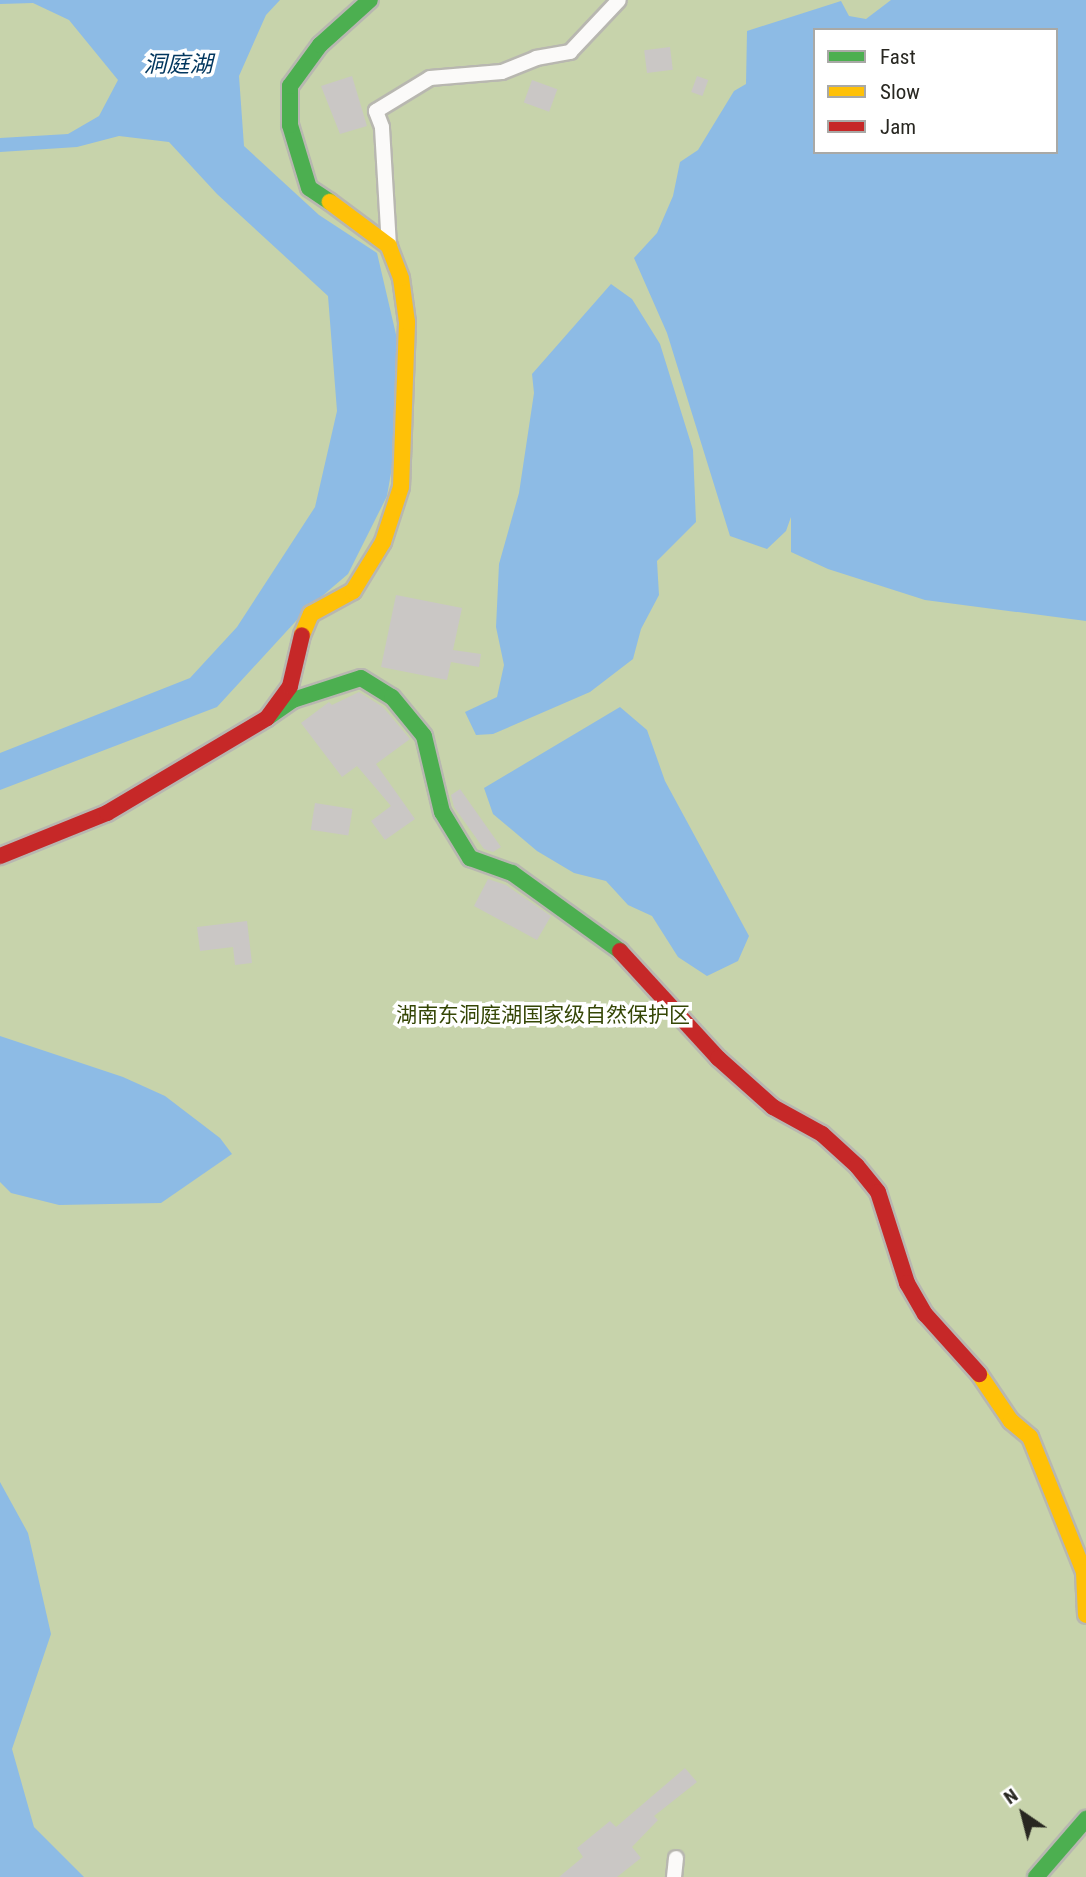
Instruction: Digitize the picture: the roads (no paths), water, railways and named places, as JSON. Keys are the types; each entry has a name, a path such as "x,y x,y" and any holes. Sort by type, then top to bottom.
{"street":[{"path":"370,0 320,46 290,86 290,125 309,188 359,220 390,246"},
{"path":"267,718 290,686 297,647 311,614 353,591 383,542 401,487 407,322 401,278 390,246 382,127 376,111 430,78 502,72 536,58 570,52 619,0"},
{"path":"0,856 107,813 293,700 361,678 392,697 424,736 442,812 470,858 512,873 601,935 628,958 746,1083 773,1107 822,1133 857,1166 878,1192 907,1283 925,1314 968,1358 1012,1421 1030,1437 1084,1572 1086,1615"},
{"path":"1036,1877 1086,1819"},
{"path":"674,1877 676,1858"}],"water":[{"name":"洞庭湖","path":"0,0 280,0 266,15 239,76 244,146 319,215 377,253 398,343 400,421 387,496 348,574 307,609 217,707 0,790 0,753 190,678 237,627 315,507 337,411 328,296 217,194 169,142 119,136 77,147 0,152 0,138 68,134 99,116 118,80 69,20 33,3 0,4"},
{"path":"891,0 1086,0 1086,621 925,600 828,569 791,552 791,517 786,531 767,549 730,536 667,333 634,258 657,233 673,196 680,162 698,150 734,91 746,84 747,31 841,1 849,16 866,19"},
{"path":"611,284 632,299 660,344 693,450 696,522 657,561 659,595 641,629 633,659 590,692 493,734 476,735 465,712 497,697 504,665 496,627 499,564 519,493 534,393 532,374"},
{"path":"620,707 647,730 665,781 749,936 738,961 707,976 678,957 652,916 628,905 606,881 574,873 537,851 493,814 484,788"},
{"path":"0,1036 123,1077 165,1096 220,1138 232,1154 161,1203 59,1205 11,1193 0,1182"},
{"path":"0,1482 28,1533 51,1634 12,1749 34,1827 84,1877 0,1877"}],"park label":[{"name":"湖南东洞庭湖国家级自然保护区","path":"543,1015"}]}
